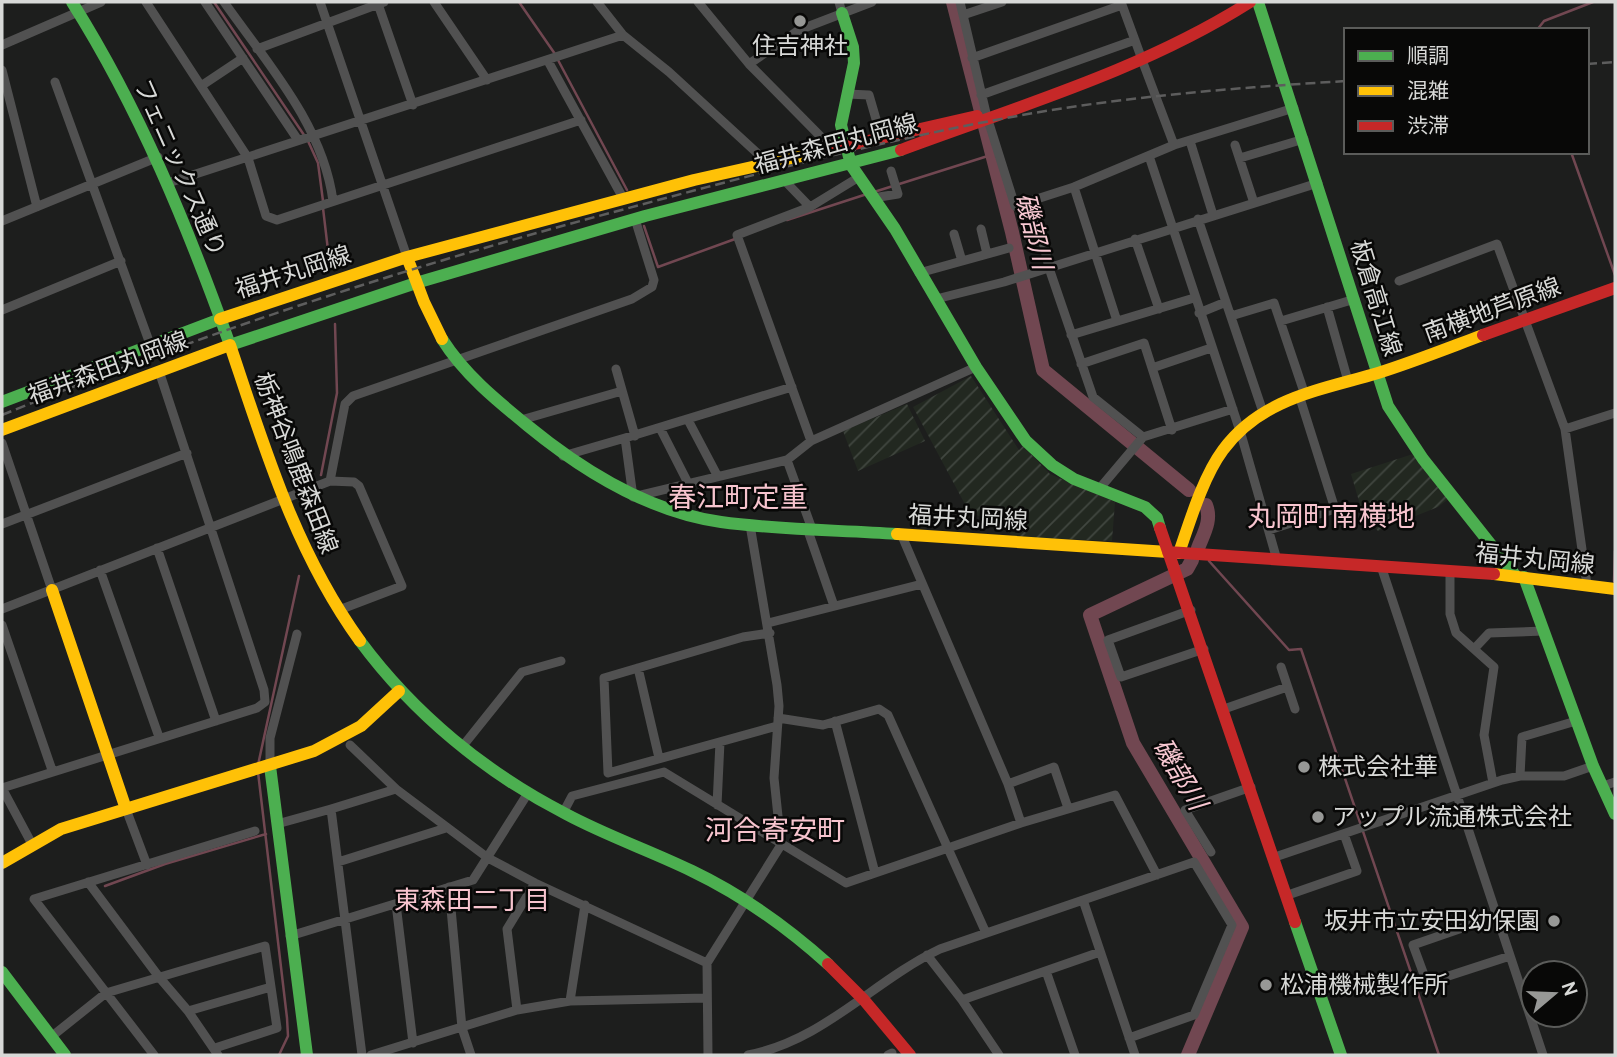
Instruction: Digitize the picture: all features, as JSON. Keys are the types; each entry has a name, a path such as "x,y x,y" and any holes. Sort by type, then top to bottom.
{"main road":[{"name":"福井森田丸岡線","path":"1141,57 1244,2"},
{"name":"福井森田丸岡線","path":"416,283 635,219 851,165 982,118 1201,33 1250,2"},
{"name":"板倉高江線","path":"1258,2 1396,423 1520,576 1544,631 1594,766 1609,784 1615,814"},
{"name":"フェニックス通り","path":"75,6 111,67 158,157 220,319"},
{"path":"841,7 853,47 854,63 841,125 851,165 976,367 1026,441 1052,465 1074,479 1153,513 1175,553 1191,610 1341,1055"},
{"name":"福井森田丸岡線","path":"407,257 623,198 769,163 982,118"},
{"name":"福井丸岡線","path":"416,283 230,345 220,319 407,257 432,321 457,360 521,420 563,456 633,496 695,516 750,526 1520,576 1615,589"},
{"name":"南横地芦原線","path":"1175,553 1208,477 1223,450 1263,412 1302,394 1378,373 1615,288"},
{"name":"福井森田丸岡線","path":"2,402 220,319"},
{"name":"福井森田丸岡線","path":"2,430 230,345"},
{"name":"栃神谷鳴鹿森田線","path":"230,345 283,499 308,558 362,647 399,691 462,747 528,793 563,813 695,873 745,901 815,952 862,997 910,1055"},
{"path":"52,590 126,809"},
{"path":"2,863 61,829 262,768 339,739 362,726 399,691"},
{"path":"262,768 277,824 307,1055"},
{"path":"2,972 65,1055"}],"street":[{"path":"2,45 75,6 101,2"},
{"path":"146,2 248,158 267,216 277,220 581,120"},
{"path":"205,2 298,140"},
{"path":"225,2 315,135 330,175 333,201"},
{"path":"320,2 407,257"},
{"path":"434,2 487,80"},
{"path":"597,2 623,35 669,72 769,163"},
{"path":"698,2 749,64 828,144 829,150"},
{"path":"749,64 799,30 841,7 872,2"},
{"path":"960,2 981,95 982,118 1015,206 1074,187 1174,145 1294,108"},
{"path":"963,15 1002,2"},
{"path":"257,49 381,3 414,105"},
{"path":"972,58 1121,3 1174,145"},
{"path":"168,183 623,35"},
{"path":"981,95 1135,40"},
{"path":"201,86 243,58"},
{"path":"548,61 623,198"},
{"path":"2,70 37,207"},
{"path":"55,82 150,344"},
{"path":"847,94 869,95 878,126"},
{"path":"1240,158 1304,139"},
{"path":"1190,141 1213,215"},
{"path":"1235,145 1254,203"},
{"path":"1149,156 1241,433 1277,560"},
{"path":"2,221 158,157"},
{"path":"873,198 898,194 891,171"},
{"path":"811,441 737,235 810,207 859,177"},
{"path":"785,181 810,207"},
{"path":"936,299 1023,276 1094,251 1318,183"},
{"path":"1074,187 1117,321"},
{"path":"1034,202 1049,268 1093,397 1138,442"},
{"path":"330,481 345,404 353,396 632,299 650,289 654,280 635,219"},
{"path":"1198,219 1263,412"},
{"path":"981,229 988,254"},
{"path":"954,234 962,261"},
{"path":"1135,239 1159,309"},
{"path":"1399,281 1497,244 1565,429 1587,585"},
{"path":"919,273 1009,248"},
{"path":"2,310 121,261"},
{"path":"1071,335 1194,298"},
{"path":"1281,321 1355,299"},
{"path":"1199,313 1226,302"},
{"path":"1231,316 1273,303 1281,321 1335,509 1269,530"},
{"path":"1327,307 1348,381"},
{"path":"1081,364 1144,343 1172,430"},
{"path":"1152,368 1211,348"},
{"path":"616,369 630,437 633,496 687,481 787,460 811,441 976,367"},
{"path":"32,844 2,788 257,708 265,702 264,690 159,371"},
{"path":"563,456 792,387"},
{"path":"521,420 622,391"},
{"path":"1100,488 1138,442 1233,410"},
{"path":"1565,429 1615,413"},
{"path":"688,420 717,475"},
{"path":"660,428 687,481"},
{"path":"2,443 52,590"},
{"path":"2,524 187,453"},
{"path":"787,460 834,606"},
{"path":"2,610 330,481 354,482 359,486 402,586 339,610"},
{"path":"708,1055 707,963 782,845 774,778 778,722 769,628 750,526"},
{"path":"902,536 1008,783 1021,823"},
{"path":"157,548 216,720"},
{"path":"1381,566 1543,1055"},
{"path":"100,570 159,737"},
{"path":"1450,571 1452,625 1456,633 1490,661 1495,674 1484,736 1493,783"},
{"path":"922,584 834,606 743,637 604,678 608,773 720,742 778,722 823,725 879,709 888,715 986,933"},
{"path":"1191,610 1108,640 1121,677 1204,649"},
{"path":"2,625 52,771"},
{"path":"1474,649 1489,633 1544,631"},
{"path":"262,768 297,634"},
{"path":"462,747 522,672 561,661"},
{"path":"1281,667 1295,709"},
{"path":"638,668 659,758"},
{"path":"1224,709 1287,687"},
{"path":"835,721 875,873"},
{"path":"1520,776 1522,737 1576,721"},
{"path":"717,805 720,742"},
{"path":"350,745 396,789 488,858 535,883 707,963"},
{"path":"1275,857 1493,783 1520,776 1564,776 1594,766"},
{"path":"1008,783 1054,767 1068,808"},
{"path":"563,813 572,796 664,772 846,883 1021,823 1115,795 1157,875"},
{"path":"1211,852 1185,810 1251,787"},
{"path":"277,824 396,789"},
{"path":"290,936 473,880 528,793"},
{"path":"126,809 147,865"},
{"path":"331,809 362,1055"},
{"path":"338,862 446,828"},
{"path":"154,1055 34,898 255,831"},
{"path":"1288,895 1357,871 1344,834"},
{"path":"748,1055 809,1034 927,955 1194,862 1232,925 1194,1015 1129,1038"},
{"path":"51,1037 106,993 159,977 265,946 277,1028 216,1051 188,1011 159,977 88,882"},
{"path":"517,1010 507,929 535,883"},
{"path":"449,887 462,1028 471,1055"},
{"path":"1083,900 1135,1055"},
{"path":"396,904 413,1043"},
{"path":"570,1001 585,905"},
{"path":"1497,916 1413,945 1427,984 1510,956"},
{"path":"962,1000 1100,952"},
{"path":"927,955 962,1000 999,1055"},
{"path":"1046,971 1075,1055"},
{"path":"188,1011 271,988"},
{"path":"371,1055 517,1010 570,1001 706,998"}],"shaded area":[{"path":"971,376 1019,450 1023,446 1050,474 1115,502 1112,541 1016,537 968,510 913,407"},
{"path":"907,404 925,441 858,471 843,431"},
{"path":"1413,454 1450,498 1438,507 1378,531 1359,510 1361,508 1351,474"}],"waterway":[{"path":"214,2 304,135"},
{"path":"519,2 555,54"},
{"name":"磯部川","path":"953,2 1012,232 1043,370 1189,490"},
{"path":"1539,28 1544,21 1593,2"},
{"path":"558,60 627,190"},
{"path":"308,141 318,163 323,201"},
{"path":"1572,154 1615,275"},
{"path":"874,192 991,155"},
{"path":"787,220 867,194"},
{"path":"323,208 330,267"},
{"path":"644,226 658,267 735,239"},
{"path":"321,475 337,393 335,324"},
{"path":"310,524 316,494"},
{"name":"磯部川","path":"1198,548 1208,521 1206,505"},
{"path":"1614,581 1615,551"},
{"name":"磯部川","path":"1188,1055 1242,927 1133,743 1090,615 1187,569 1192,560"},
{"path":"1209,561 1289,650 1301,649 1439,1055"},
{"path":"258,765 299,576"},
{"path":"258,772 287,1018 288,1036 279,1055"},
{"path":"105,886 165,864 266,834"}],"railway":[{"path":"1589,64 1615,62"},
{"path":"2,415 232,328 388,277 546,231 814,160 958,127 1090,104 1218,90 1344,81"}],"traffic: fast":[{"path":"72,2 141,126 197,256 230,345 416,283"},
{"path":"1258,2 1388,406 1423,459 1515,575"},
{"path":"842,13 853,47 854,63 841,125 851,165 895,229 976,367 1026,441 1052,465 1074,479 1145,507 1157,518 1160,528"},
{"path":"416,283 645,216 901,150"},
{"path":"2,402 220,319"},
{"path":"442,339 470,375 549,443 594,474 643,499 694,517 721,522 897,534"},
{"path":"1524,577 1593,766 1615,814"},
{"path":"360,641 381,668 428,717 453,740 508,780 582,822 729,890 780,925 828,964"},
{"path":"270,766 307,1055"},
{"path":"1295,922 1341,1055"},
{"path":"2,972 65,1055"}],"traffic: slow":[{"path":"407,257 694,180 824,151"},
{"path":"220,319 407,257 442,339"},
{"path":"1179,553 1209,473 1238,432 1255,418 1293,398 1391,369 1483,335"},
{"path":"2,430 230,345 269,461 300,535 337,607 360,641"},
{"path":"897,534 1168,552"},
{"path":"1494,574 1615,589"},
{"path":"52,590 126,809"},
{"path":"2,863 61,829 314,751 361,726 399,691"}],"traffic: jam":[{"path":"901,150 1124,67 1167,48 1250,2"},
{"path":"824,151 977,116"},
{"path":"1483,335 1615,288"},
{"path":"1160,528 1295,922"},
{"path":"1168,552 1494,574"},
{"path":"828,964 864,1000 910,1055"}],"place":[{"name":"住吉神社","path":"800,21"},
{"name":"株式会社華","path":"1304,767"},
{"name":"アップル流通株式会社","path":"1318,817"},
{"name":"坂井市立安田幼保園","path":"1554,921"},
{"name":"松浦機械製作所","path":"1266,985"}],"district":[{"name":"春江町定重","path":"738,497"},
{"name":"丸岡町南横地","path":"1331,516"},
{"name":"河合寄安町","path":"775,830"},
{"name":"東森田二丁目","path":"472,900"}]}
